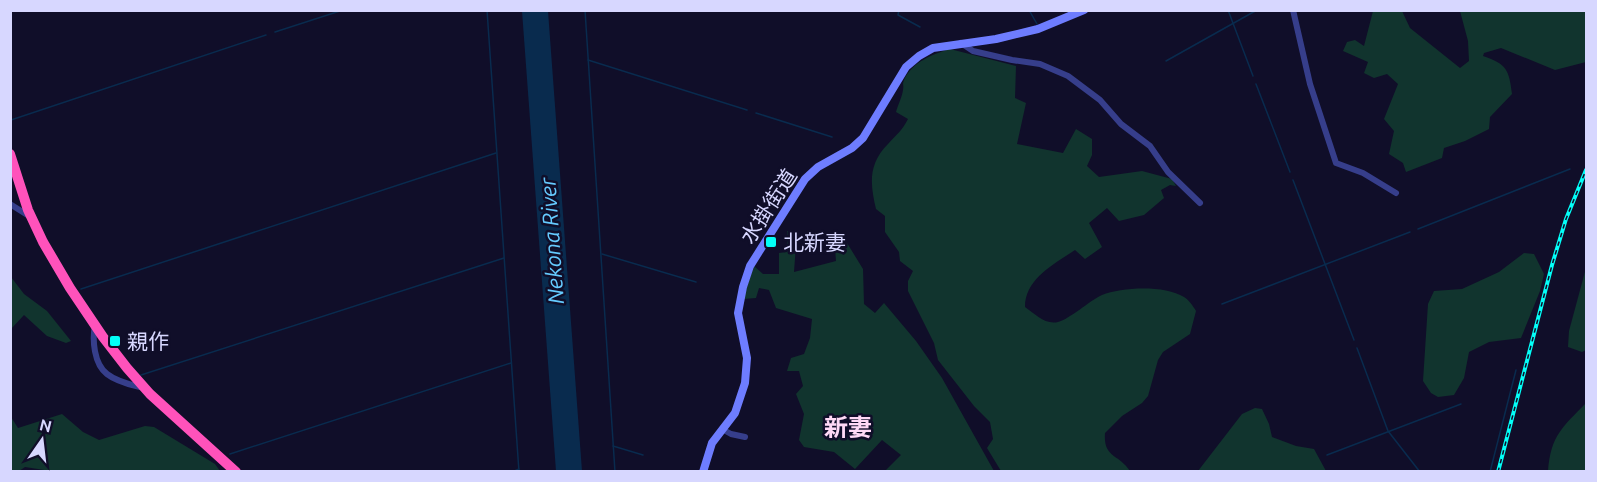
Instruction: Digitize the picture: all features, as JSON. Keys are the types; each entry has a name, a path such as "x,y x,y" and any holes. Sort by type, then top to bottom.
{"highway":[{"path":"10,154 30,216 43,242 95,324 127,368 146,389 236,471"}],"main road":[{"name":"水掛街道","path":"703,471 708,453 722,429 735,413 745,383 747,358 738,313 750,266 791,199 812,172 852,148 863,138 912,60 933,48 1015,35 1054,24 1084,10"}],"street":[{"path":"1293,10 1310,84 1336,163 1363,173 1396,193"},
{"path":"961,43 973,51 1040,64 1068,76 1100,100 1121,124 1150,146 1168,172 1200,204"},
{"path":"10,204 30,216"},
{"path":"95,324 93,332 96,358 106,374 146,389"},
{"path":"722,429 745,437"}],"green space":[{"path":"1373,11 1402,11 1410,28 1460,68 1469,61 1468,41 1460,11 1586,11 1586,62 1555,70 1501,48 1484,53 1483,56 1497,62 1505,69 1510,79 1512,94 1490,117 1489,129 1444,148 1442,158 1406,172 1403,163 1389,154 1394,131 1384,119 1398,84 1387,74 1374,78 1364,73 1368,62 1343,51 1347,42 1355,40 1364,46"},
{"path":"950,49 1016,66 1015,98 1026,103 1017,144 1063,153 1076,129 1092,139 1092,155 1087,166 1099,177 1142,171 1172,179 1176,186 1170,185 1161,190 1164,198 1144,215 1119,221 1107,208 1089,223 1102,247 1085,259 1075,250 1058,261 1035,280 1026,297 1025,307 1040,318 1053,323 1068,317 1102,295 1143,288 1176,293 1188,300 1196,311 1190,334 1163,352 1158,360 1148,396 1105,433 1109,452 1130,471 1001,471 987,448 993,439 990,422 974,406 938,360 934,343 908,291 908,281 913,271 900,261 899,252 885,232 885,216 876,209 872,175 881,152 908,119 896,112 903,82 912,68 937,53"},
{"path":"787,231 797,231 794,272 836,261 835,248 838,243 843,241 847,243 863,269 864,304 875,313 884,303 916,341 942,378 994,471 885,471 901,455 882,440 855,469 834,452 804,447 799,440 804,414 796,394 803,386 799,371 787,371 791,358 804,354 810,338 812,319 776,308 769,290 759,288 756,298 743,299 754,266 763,274 779,274 779,253 787,252"},
{"path":"1524,253 1534,254 1544,274 1540,291 1521,338 1489,342 1469,352 1464,378 1454,395 1438,397 1431,393 1423,381 1428,304 1434,291 1462,289 1499,272"},
{"path":"1586,268 1586,350 1582,352 1568,347 1569,331"},
{"path":"11,277 24,294 47,311 71,341 66,343 47,336 24,315 11,329"},
{"path":"1586,403 1586,471 1548,471 1555,440 1570,419"},
{"path":"1255,408 1262,409 1272,437 1296,446 1314,449 1326,471 1198,471 1242,414"},
{"path":"62,414 83,432 99,440 145,426 154,427 215,464 220,471 57,472 25,467 19,471 11,471 11,417 18,428"}],"water":[{"name":"Nekona River","path":"522,11 548,11 582,471 556,471"}],"waterway":[{"path":"275,32 343,10"},
{"path":"487,10 519,472"},
{"path":"585,10 615,472"},
{"path":"899,10 898,15 920,27"},
{"path":"1029,10 1037,24"},
{"path":"1228,10 1253,76"},
{"path":"1166,61 1257,10"},
{"path":"11,120 266,35"},
{"path":"588,60 747,110"},
{"path":"1256,84 1290,172"},
{"path":"756,113 832,137"},
{"path":"81,289 496,153"},
{"path":"1418,229 1570,169"},
{"path":"1293,180 1354,340"},
{"path":"1222,304 1410,232"},
{"path":"602,254 696,282"},
{"path":"141,375 504,258"},
{"path":"1357,348 1388,431 1420,472"},
{"path":"230,454 511,363"},
{"path":"1490,472 1516,370"},
{"path":"1327,455 1461,404"},
{"path":"613,446 643,455"},
{"path":"512,472 519,469"}],"railway":[{"path":"1498,472 1552,265 1566,219 1586,170"}],"place":[{"name":"北新妻","path":"771,242"},
{"name":"親作","path":"115,341"}],"district":[{"name":"新妻","path":"848,427"}]}
